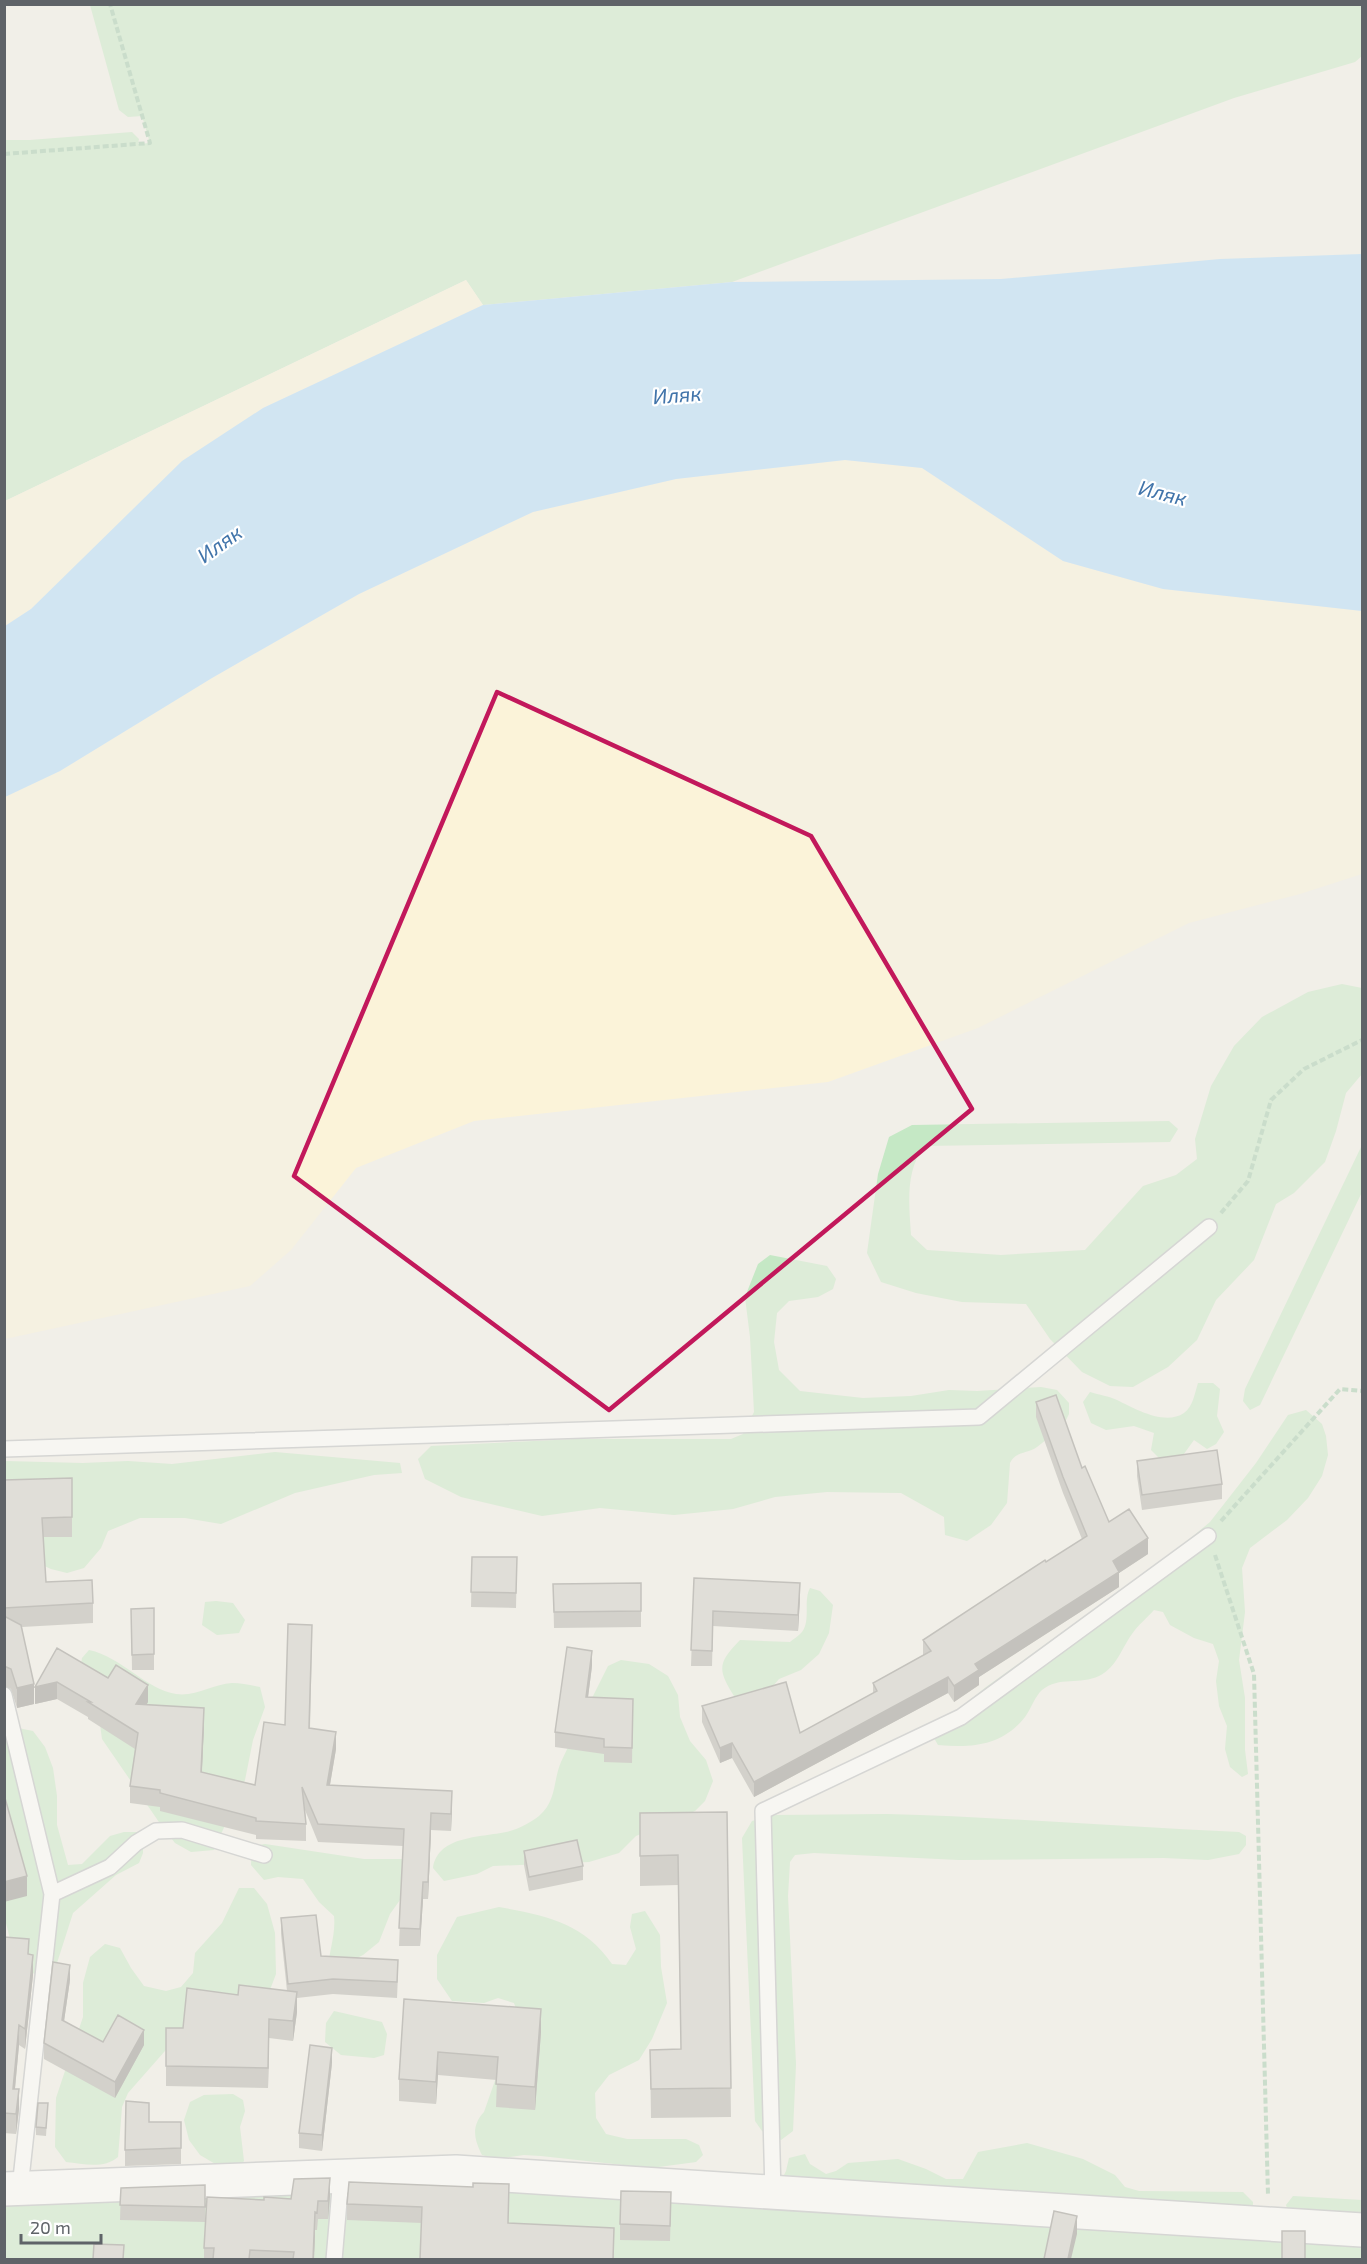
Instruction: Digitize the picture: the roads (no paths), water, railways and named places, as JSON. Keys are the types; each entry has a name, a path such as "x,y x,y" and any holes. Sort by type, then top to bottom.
{"street":[{"path":"12,2188 456,2172 1362,2230"}],"lane":[{"path":"4,1449 979,1417 1209,1227"},
{"path":"774,2193 763,1811 961,1717 1208,1536"},
{"path":"4,1695 52,1894 12,2188"},
{"path":"52,1894 110,1866 136,1843 156,1831 182,1830 264,1855"},
{"path":"334,2259 341,2177"}],"water":[{"name":"Иляк","path":"1362,254 1362,611 1163,589 1063,561 922,468 845,460 676,479 533,512 359,594 212,678 60,771 5,797 5,626 31,609 182,461 263,408 483,305 732,282 1001,279 1220,259"}]}
